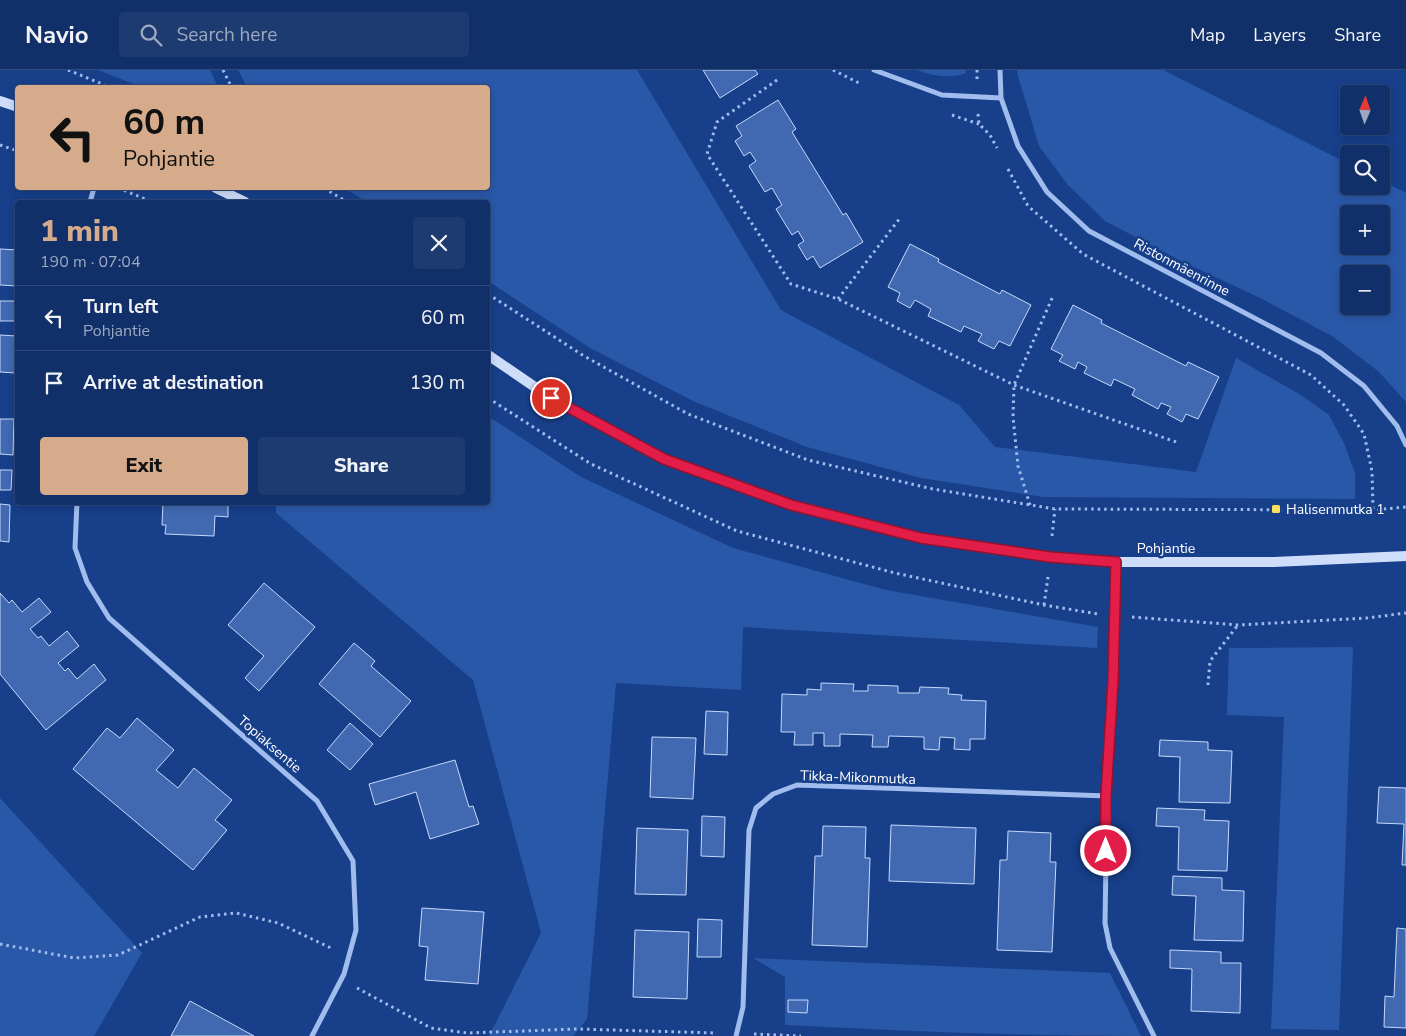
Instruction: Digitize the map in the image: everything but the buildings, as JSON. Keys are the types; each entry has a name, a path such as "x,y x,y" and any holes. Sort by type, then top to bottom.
{"street":[{"path":"874,70 942,95 1001,98"},
{"name":"Ristonmäenrinne","path":"1000,70 1001,98 1018,146 1047,192 1089,231 1321,353 1364,386 1397,426 1406,445"},
{"path":"0,101 15,106"},
{"path":"220,190 241,200"},
{"name":"Pohjantie","path":"490,356 551,398 664,459 791,505 921,538 1050,557 1116,562 1274,562 1406,556"},
{"name":"Topiaksentie","path":"77,505 75,548 87,582 109,618 317,801 353,861 356,930 344,974 312,1036"},
{"path":"1116,562 1113,681 1106,796 1106,923 1110,948 1154,1036"},
{"name":"Tikka-Mikonmutka","path":"737,1035 742,1007 749,830 756,808 773,794 797,785 1106,796"}],"path":[{"path":"68,70 105,85"},
{"path":"224,70 231,85"},
{"path":"777,80 717,122 707,154 791,284 838,299 1014,385 1179,442"},
{"path":"0,145 15,150"},
{"path":"123,190 148,200"},
{"path":"327,190 344,200"},
{"path":"838,299 900,218"},
{"path":"490,295 584,356 688,414 808,460 933,489 1056,509 1373,510 1406,507"},
{"path":"1030,505 1018,466 1013,417 1014,385 1053,296"},
{"path":"1208,686 1210,662 1238,625"},
{"path":"0,944 74,958 118,955 200,917 236,913 278,923 329,947 344,974 359,990 431,1028 467,1033 577,1028 801,1036"}],"shaded area":[{"path":"98,70 210,70 217,85 136,85"},
{"path":"238,70 637,70 781,310 959,405 995,447 1196,472 1236,358 1301,395 1329,415 1344,443 1355,473 1355,499 1043,497 921,478 807,447 693,401 590,348 490,282 490,200 364,200 347,190 490,190 490,85 246,85"},
{"path":"917,70 966,70 966,73 942,76"},
{"path":"1017,70 1163,70 1340,159 1340,195 1390,195 1390,185 1406,193 1406,402 1378,371 1332,336 1105,221 1067,184 1039,146"},
{"path":"490,417 581,477 733,548 886,590 1098,627 1097,648 743,627 741,690 616,683 587,1019 573,1036 489,1036 541,933 473,680 276,513 276,505 490,505"},
{"path":"1353,647 1339,1030 1271,1029 1284,717 1227,715 1229,648"},
{"path":"0,798 142,953 94,1036 0,1036"},
{"path":"753,958 1110,973 1141,1036 963,1033 785,1025 785,977"}],"place":[{"name":"Halisenmutka 1","path":"1276,509"}],"route":[{"path":"551,398 664,459 791,505 921,538 1050,557 1116,562 1113,681 1106,796 1106,851"}]}
